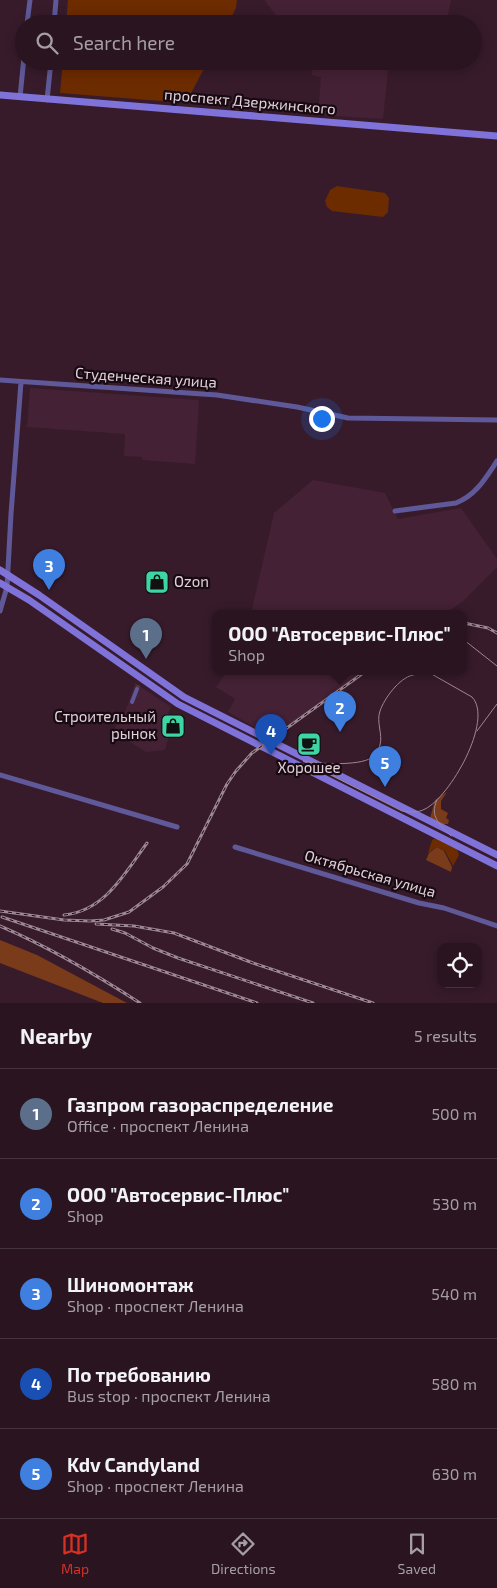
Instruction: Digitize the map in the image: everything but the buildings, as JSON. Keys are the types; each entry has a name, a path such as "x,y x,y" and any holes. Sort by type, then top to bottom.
{"main road":[{"name":"проспект Дзержинского","path":"0,95 497,136"},
{"path":"0,570 184,696 497,855"},
{"path":"0,583 29,600 178,704 497,866"}],"street":[{"path":"28,15 30,0"},
{"path":"55,15 56,0"},
{"path":"20,97 23,70"},
{"path":"47,100 50,70"},
{"name":"Студенческая улица","path":"0,380 217,396 296,407 348,418 497,420"},
{"path":"0,611 7,587 21,382"},
{"path":"395,511 456,503 465,499 477,490 497,461"},
{"path":"132,702 137,689"},
{"path":"0,775 177,828"},
{"name":"Октябрьская улица","path":"235,847 419,903 444,908 497,926"}],"shaded area":[{"path":"68,0 237,0 232,15 67,15"},
{"path":"264,0 451,0 448,15 276,15"},
{"path":"62,70 203,70 186,103 60,93"},
{"path":"312,70 388,70 383,119 318,115 321,77 312,75"},
{"path":"337,186 385,193 389,198 388,212 383,217 332,211 327,207 325,201 330,190"},
{"path":"30,388 199,400 195,464 143,460 142,457 124,456 125,434 27,427"},
{"path":"313,480 385,493 398,519 461,508 497,559 497,567 462,602 450,610 252,610 274,513"},
{"path":"224,675 363,675 275,739 228,712 235,699 216,687"},
{"path":"135,683 171,707 163,725 171,729 165,750 146,752 113,732 120,717 123,718"},
{"path":"447,792 441,801 441,809 448,813 446,818 449,820 448,824 440,824 430,818 435,800"},
{"path":"436,838 457,849 459,855 453,866 445,851 437,847 428,853 432,840"},
{"path":"437,847 444,851 452,867 451,872 426,860 429,853"},
{"path":"0,940 37,955 127,1003 103,1003 0,963"}],"tunnel":[{"path":"137,689 139,684"}],"tram line":[{"path":"467,642 497,666"},
{"path":"413,675 402,680 397,685 380,711 381,741 378,751 373,757 365,761 348,763 303,761 402,811 417,812 425,809 435,802 446,790 457,774 466,757 477,723 477,708 472,697 433,675"},
{"path":"477,731 497,704"},
{"path":"437,800 434,811 435,816 451,836"}],"railway":[{"path":"467,624 488,628 497,633"},
{"path":"0,911 64,920 90,921 104,920 129,912 163,887 187,864 227,784 252,753 360,675"},
{"path":"64,915 78,912 91,906 113,889 147,843"},
{"path":"2,917 257,1003"},
{"path":"96,924 134,926 174,933 253,963 373,1003"},
{"path":"0,926 72,962 140,1003"},
{"path":"112,929 125,933 153,948 178,958 313,1003"}],"place":[{"name":"Ozon","path":"157,582"},
{"name":"Шиномонтаж","path":"49,590"},
{"name":"Газпром газораспределение","path":"146,659"},
{"name":"Строительный рынок","path":"173,726"},
{"name":"ООО \"Автосервис-Плюс\"","path":"340,732"},
{"name":"Хорошее","path":"309,744"},
{"name":"По требованию","path":"271,755"},
{"name":"Kdv Candyland","path":"385,787"}]}
